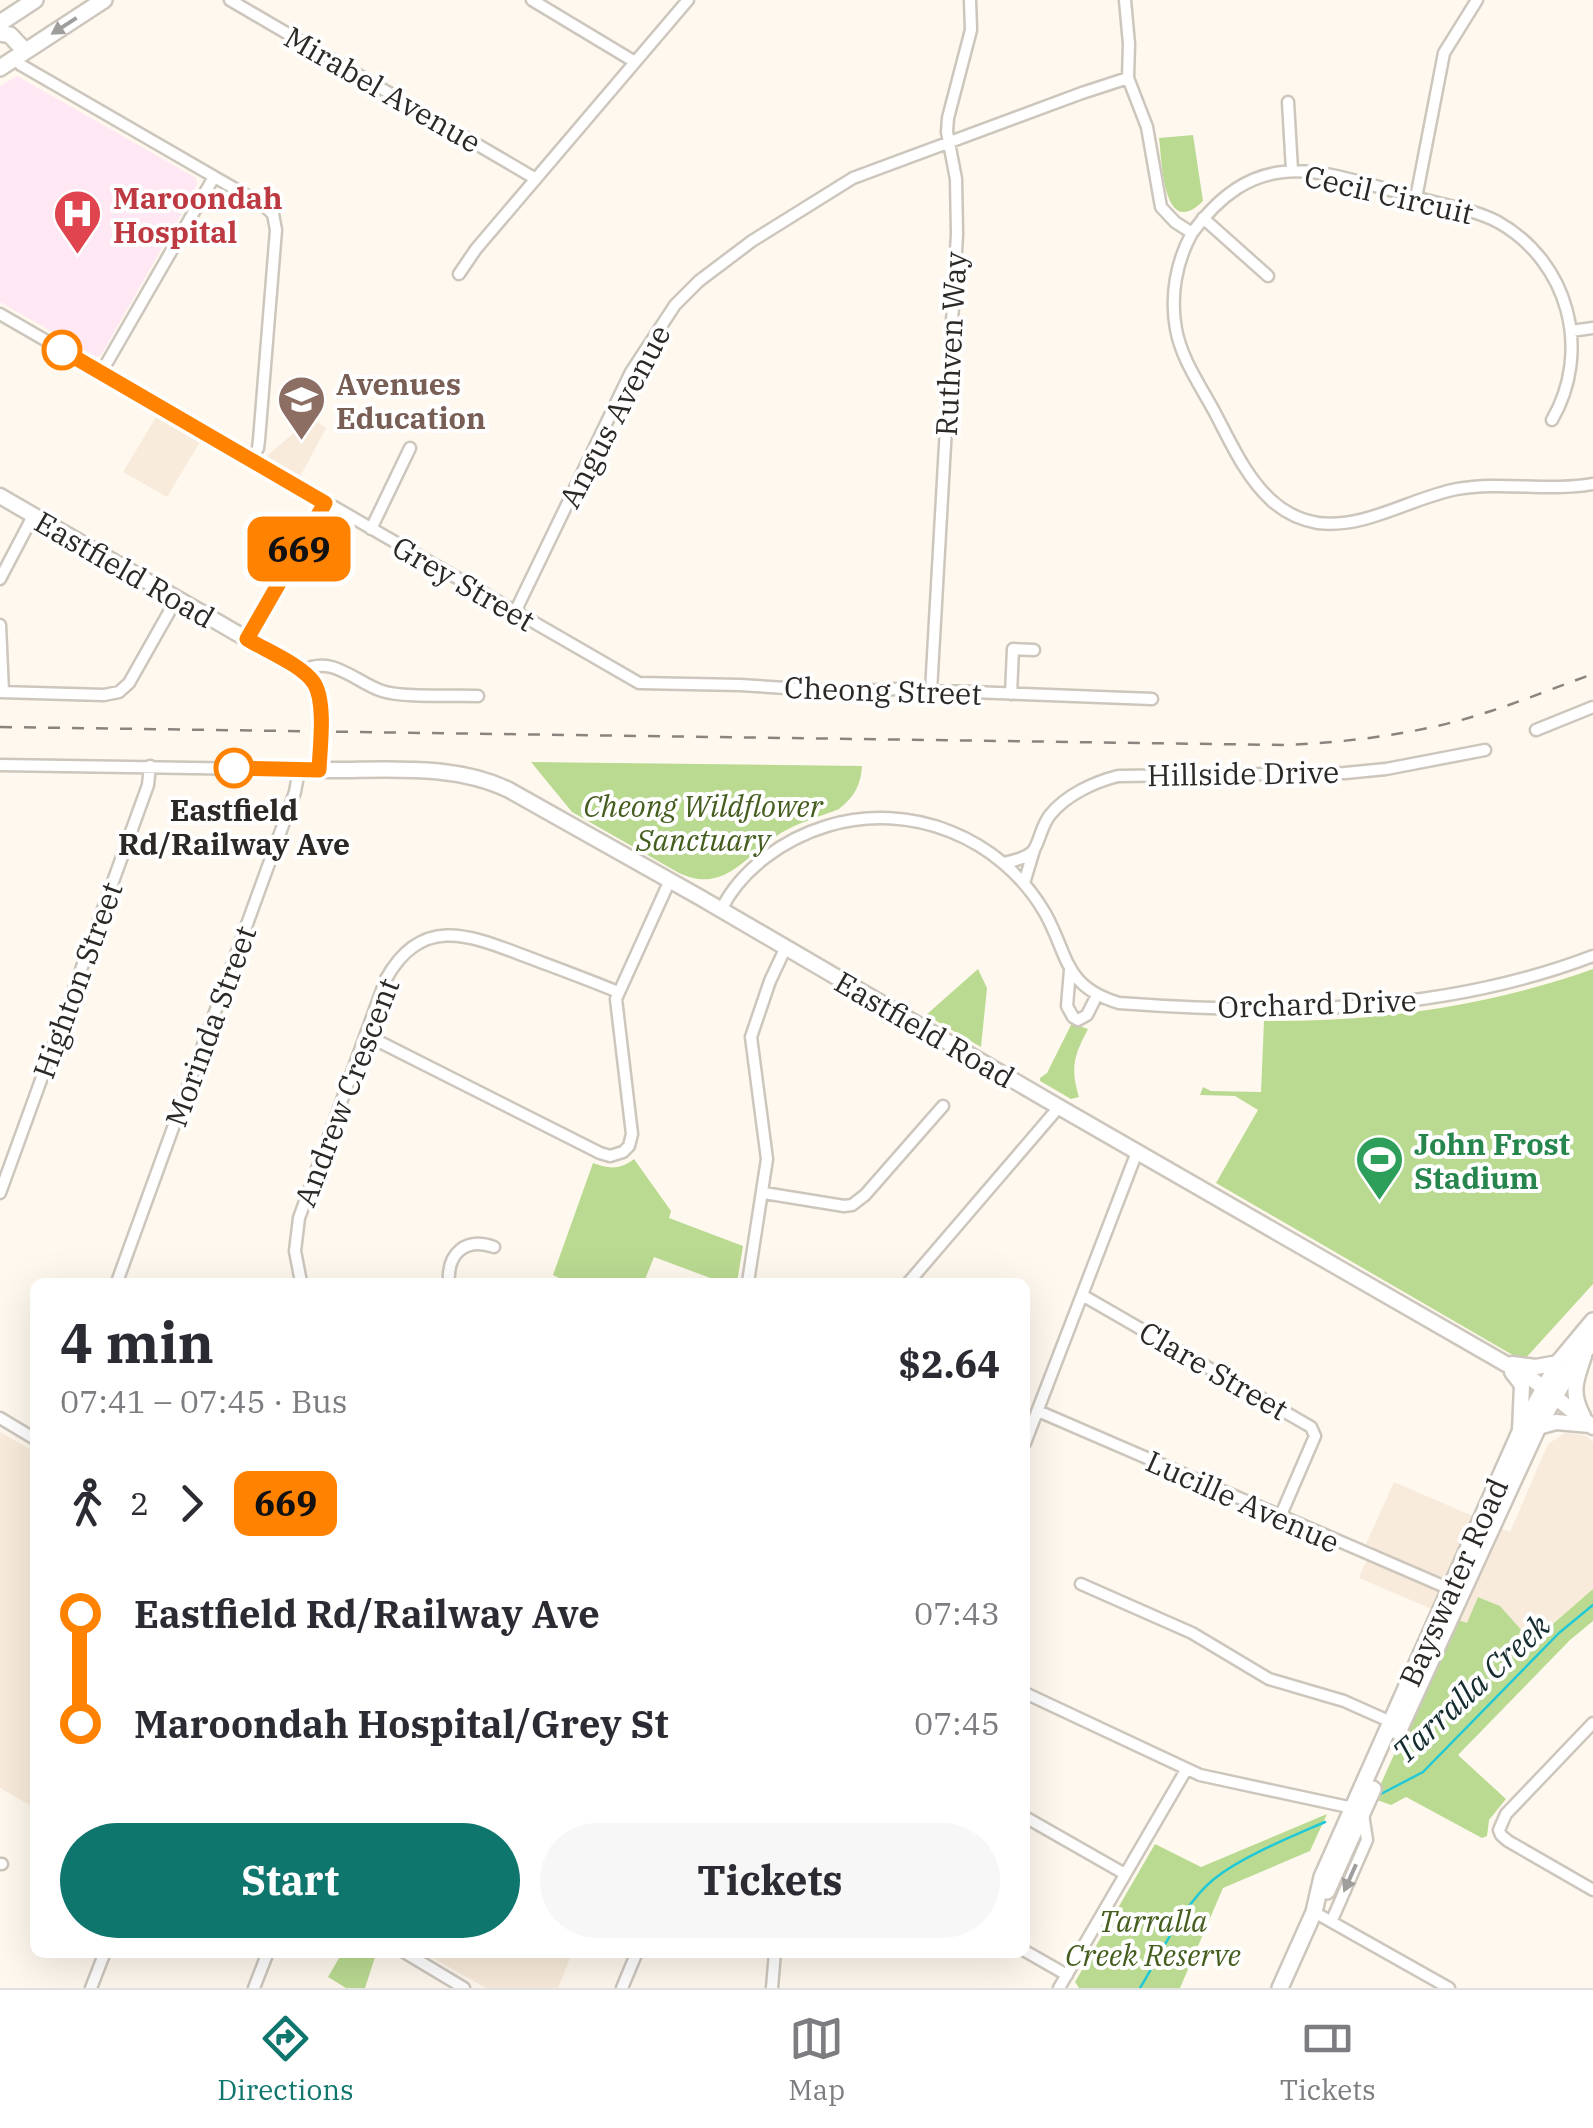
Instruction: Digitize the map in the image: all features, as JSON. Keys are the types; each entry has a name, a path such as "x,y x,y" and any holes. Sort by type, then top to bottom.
{"main road":[{"path":"0,22 35,0"},
{"path":"0,68 104,0"},
{"path":"0,34 10,35 20,55"},
{"name":"Eastfield Road","path":"0,496 302,672"},
{"path":"302,672 317,690 320,703 319,770"},
{"name":"Eastfield Road","path":"319,770 444,772 482,778 508,790 1502,1362 1548,1391 1589,1424"},
{"name":"Bayswater Road","path":"1357,1810 1392,1722 1538,1427 1558,1363 1593,1321"},
{"path":"1589,1345 1574,1392 1589,1424"},
{"name":"Bayswater Road","path":"1280,1988 1314,1912 1322,1876 1357,1810 1457,1587 1520,1432 1548,1391 1589,1345"},
{"path":"1502,1362 1536,1367 1558,1363"},
{"path":"1502,1362 1522,1385 1520,1432"},
{"path":"1538,1427 1556,1422 1589,1424"}],"street":[{"name":"Mirabel Avenue","path":"230,0 536,178"},
{"path":"532,0 635,62"},
{"path":"459,274 688,0"},
{"name":"Ruthven Way","path":"930,691 956,234 956,179 948,118 971,30 970,0"},
{"path":"1124,0 1128,78 1147,127 1161,207 1192,233"},
{"path":"1416,198 1444,53 1476,0"},
{"path":"20,55 21,65 263,204 273,214 276,221 258,448 252,460"},
{"name":"Angus Avenue","path":"515,612 632,372 675,305 699,281 752,241 853,178 1128,78"},
{"path":"1288,102 1292,170"},
{"name":"Cecil Circuit","path":"1552,420 1571,372 1573,349 1567,308 1542,259 1514,233 1486,216 1318,171 1292,170 1244,184 1218,202 1192,233 1183,251 1174,314 1184,357 1259,488 1286,512 1300,519 1336,524 1362,520 1458,489 1517,485 1566,489 1593,484"},
{"path":"101,372 214,177"},
{"path":"1203,218 1268,276"},
{"name":"Grey Street","path":"0,314 616,671"},
{"path":"1571,330 1593,328"},
{"path":"370,530 410,448"},
{"path":"247,639 325,503"},
{"path":"0,579 33,516"},
{"path":"0,625 2,692 104,695 119,692 129,683 177,598"},
{"path":"1010,694 1012,649 1034,650"},
{"name":"Eastfield Road","path":"302,672 330,665 386,692 478,696"},
{"name":"Cheong Street","path":"616,671 639,683 1152,699"},
{"path":"1536,730 1593,707"},
{"name":"Hillside Drive","path":"1024,883 1045,822 1059,806 1091,786 1118,776 1345,773 1486,750"},
{"path":"0,765 319,770"},
{"name":"Highton Street","path":"0,1193 148,785 150,766"},
{"name":"Morinda Street","path":"118,1278 295,792 299,770"},
{"path":"722,910 728,896 769,855 815,830 849,820 886,818 921,822 967,838 1004,863 1024,883 1047,917 1070,970 1096,995 1087,1015 1078,1020 1068,1006 1070,970"},
{"path":"1004,863 1034,850"},
{"path":"366,1035 600,1153 615,1156 623,1152 632,1134 616,999 670,880"},
{"name":"Andrew Crescent","path":"300,1278 296,1229 386,978 397,961 416,945 436,936 474,937 618,992"},
{"path":"749,1278 767,1159 751,1037 786,947"},
{"name":"Orchard Drive","path":"1096,995 1119,1003 1147,1005 1344,1008 1457,995 1593,956"},
{"path":"764,1193 852,1205 866,1195 943,1106"},
{"path":"912,1278 1060,1108"},
{"path":"1030,1431 1136,1152"},
{"path":"449,1278 451,1263 461,1249 481,1242 494,1247"},
{"name":"Clare Street","path":"1082,1295 1311,1426 1315,1436 1280,1517"},
{"name":"Lucille Avenue","path":"1038,1411 1280,1517 1457,1587"},
{"path":"0,1418 30,1435"},
{"path":"1081,1584 1192,1633 1269,1679 1344,1701 1392,1722"},
{"path":"1030,1695 1200,1775 1357,1810 1366,1826 1367,1840 1332,1920"},
{"path":"1593,1723 1506,1814 1499,1830 1508,1841 1593,1890"},
{"path":"1059,1988 1186,1770"},
{"path":"1030,1820 1125,1874"},
{"path":"1314,1912 1449,1988"},
{"path":"1030,1954 1067,1975"},
{"path":"91,1988 103,1958"},
{"path":"254,1988 266,1958"},
{"path":"414,1958 464,1988"},
{"path":"622,1988 634,1958"},
{"path":"772,1988 775,1958"}],"shaded area":[{"name":"Maroondah Hospital","path":"17,76 196,178 197,184 183,211 101,355 96,357 0,302 0,86"},
{"path":"156,417 200,442 167,497 123,472"},
{"name":"Avenues Education","path":"311,418 326,428 300,477 267,456"},
{"path":"0,1432 30,1449 30,1805 0,1788"},
{"path":"1565,1433 1585,1435 1593,1442 1593,1589 1531,1642 1500,1606 1479,1597 1467,1624 1359,1578 1372,1547 1366,1544 1394,1482 1510,1532 1548,1444"},
{"path":"433,1958 570,1958 558,1988 486,1988"}],"green space":[{"path":"1193,135 1203,201 1190,211 1180,211 1167,193 1159,138"},
{"name":"Cheong Wildflower Sanctuary","path":"531,762 862,766 856,790 839,809 788,829 734,869 709,879 679,873 572,812"},
{"path":"978,969 987,988 981,1047 926,1015"},
{"path":"1593,969 1593,1284 1523,1361 1216,1183 1258,1110 1235,1096 1200,1095 1203,1087 1211,1091 1261,1092 1264,1021 1348,1019 1431,1010 1512,993"},
{"path":"1072,1023 1088,1029 1075,1062 1079,1097 1071,1099 1040,1078 1047,1073"},
{"path":"634,1159 671,1211 669,1218 743,1246 738,1278 710,1278 654,1257 646,1278 553,1275 593,1163 624,1165"},
{"path":"1593,1589 1593,1621 1458,1755 1506,1799 1489,1820 1487,1836 1482,1838 1406,1797 1391,1805 1374,1799 1455,1619 1467,1623 1478,1597 1500,1606 1532,1642"},
{"name":"Tarralla Creek Reserve","path":"1327,1814 1310,1851 1223,1888 1180,1988 1079,1988 1075,1982 1155,1844 1201,1867"},
{"path":"339,1958 375,1958 365,1988 346,1988 328,1977"}],"waterway":[{"name":"Tarralla Creek","path":"1379,1795 1423,1772 1559,1633 1593,1605"},
{"name":"Tarralla Creek","path":"1140,1988 1182,1916 1214,1879 1253,1855 1325,1822"}],"railway":[{"path":"0,727 1285,745 1415,731 1504,707 1593,674"}],"bus line":[{"name":"669","path":"62,350 325,503 247,639 302,672 314,684 320,703 319,770 234,768"}],"place":[{"name":"Maroondah Hospital","path":"78,256"},
{"name":"Avenues Education","path":"301,442"},
{"name":"Eastfield Rd/Railway Ave","path":"234,768"},
{"name":"John Frost Stadium","path":"1379,1202"}]}
